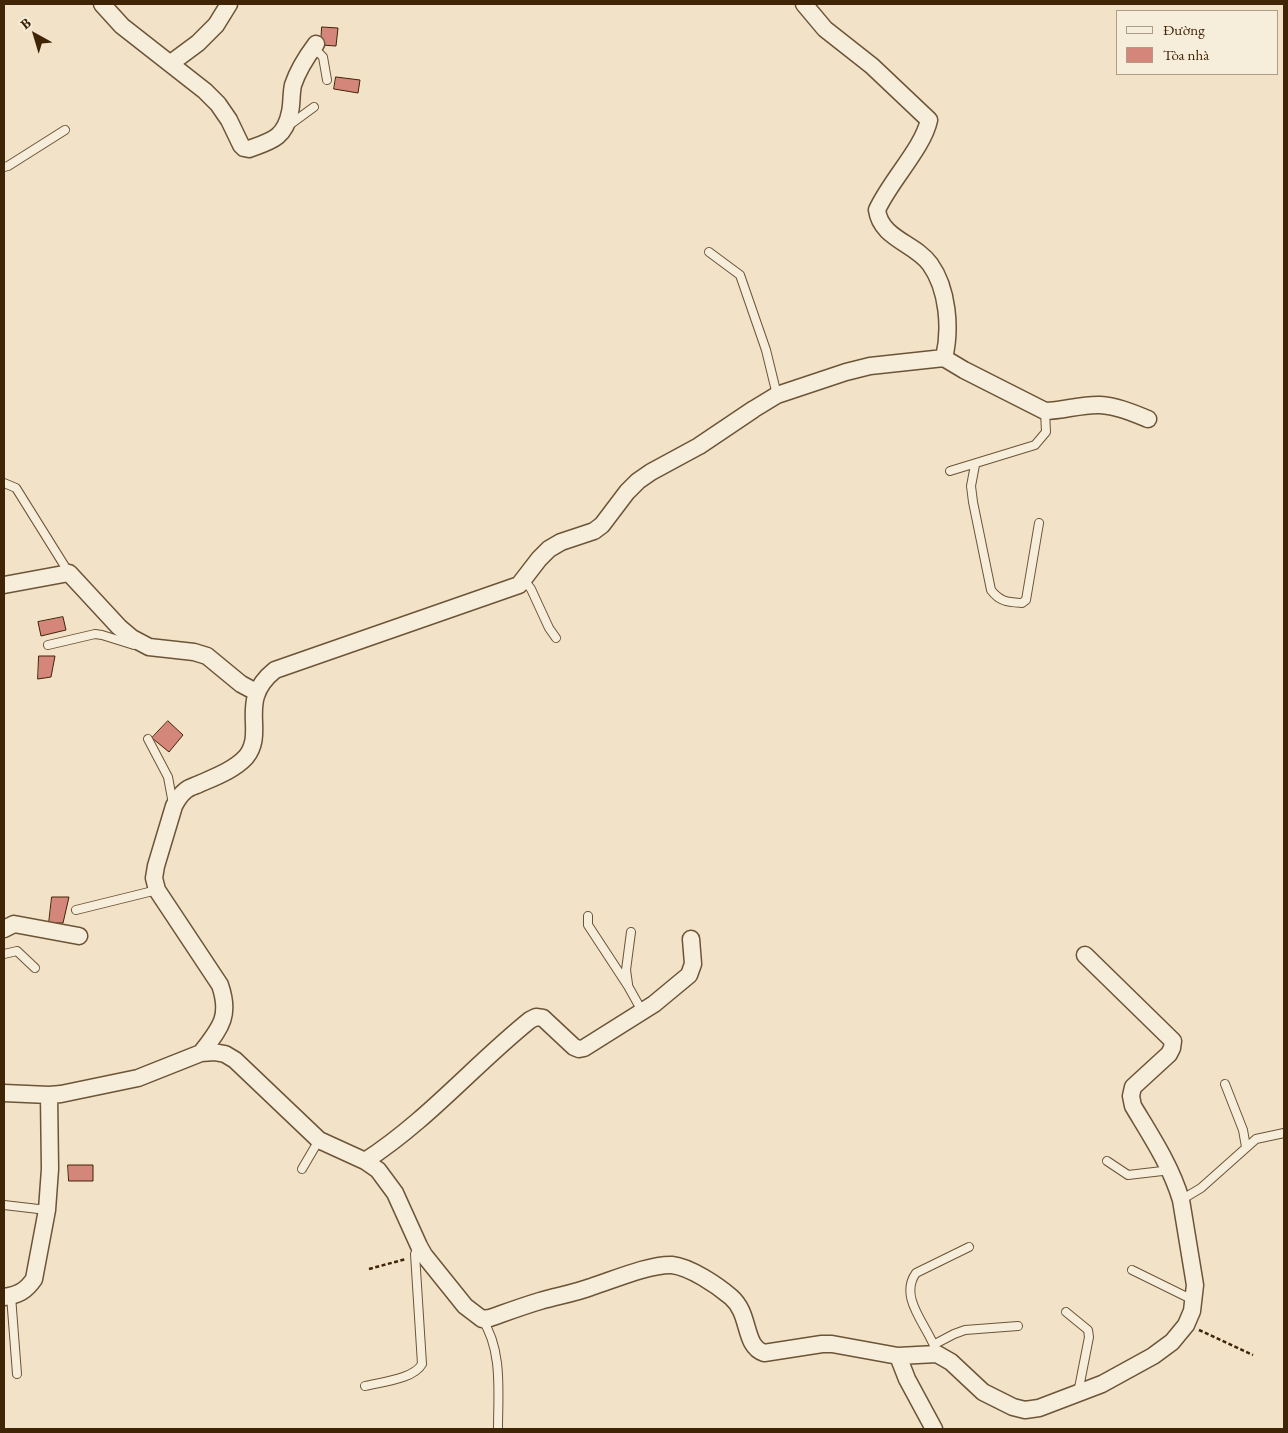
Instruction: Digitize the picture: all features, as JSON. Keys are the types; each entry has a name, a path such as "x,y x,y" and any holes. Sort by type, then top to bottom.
{"street":[{"path":"102,4 122,26 205,91 218,104 229,120 241,145 249,149 276,139 286,127 290,113 293,86 300,69 315,45"},
{"path":"171,63 198,43 216,25 229,4"},
{"path":"804,4 825,28 872,66 929,120 920,140 885,193 877,210 882,224 893,236 930,263 940,283 946,310 948,343 944,358"},
{"path":"201,1054 219,1029 224,1015 225,1000 220,985 157,890 154,878 156,866 174,806 186,789 227,772 245,757 253,743 253,704 256,692 266,677 275,670 519,585 549,549 561,542 594,531 602,525 638,480 699,446 754,408 777,395 846,372 870,366 944,358 1045,411 1099,405 1126,410 1148,419"},
{"path":"4,584 69,574 119,627 132,638 149,646 194,652 207,656 218,663 241,684 256,692"},
{"path":"4,929 14,924 79,936"},
{"path":"366,1161 402,1136 530,1020 543,1018 579,1049 584,1048 654,1004 689,975 693,964 691,939"},
{"path":"4,1093 49,1095 131,1080 201,1054 214,1052 225,1054 235,1060 319,1140 366,1161 378,1170 395,1192 417,1250 465,1306 482,1319 582,1290 655,1266 671,1265 694,1273 732,1297 743,1313 752,1345 757,1351 764,1353 832,1344 898,1356 936,1349 983,1392 1019,1409 1026,1410 1039,1408 1102,1384 1153,1356 1172,1342 1186,1326 1195,1300 1195,1285 1182,1200 1170,1170 1133,1106 1131,1096 1133,1088 1169,1054 1173,1041 1085,955"},
{"path":"7,1296 18,1294 28,1288 34,1279 47,1210 50,1169 49,1095"},
{"path":"898,1356 907,1379 934,1429"}],"lane":[{"path":"315,45 323,57 327,80"},
{"path":"286,127 314,107"},
{"path":"4,167 65,130"},
{"path":"709,252 740,275 766,350 777,395"},
{"path":"950,471 1035,445 1046,432 1045,411"},
{"path":"974,464 971,486 973,502 991,590 996,597 1005,601 1022,603 1026,600 1039,523"},
{"path":"4,483 16,488 69,574"},
{"path":"519,585 528,585 531,589 546,622 556,638"},
{"path":"48,645 95,634 128,644 149,646"},
{"path":"148,739 168,777 174,806"},
{"path":"76,910 157,890"},
{"path":"588,916 588,925 642,1011"},
{"path":"628,986 626,970 631,932"},
{"path":"4,954 17,951 35,968"},
{"path":"1224,1084 1243,1130 1246,1147"},
{"path":"1182,1200 1201,1188 1256,1138 1284,1133"},
{"path":"302,1169 319,1140"},
{"path":"1107,1161 1128,1175 1170,1170"},
{"path":"4,1205 47,1210"},
{"path":"969,1247 916,1273 912,1279 910,1286 917,1316 936,1349 954,1334 965,1330 1018,1326"},
{"path":"365,1386 411,1375 419,1370 422,1364 417,1250"},
{"path":"1132,1270 1195,1300"},
{"path":"7,1296 18,1374"},
{"path":"1066,1312 1088,1330 1089,1337 1078,1393"},
{"path":"482,1319 490,1331 498,1364 498,1429"}],"path":[{"path":"369,1268 404,1260 417,1250"},
{"path":"1186,1326 1205,1332 1253,1355"}],"building":[{"path":"322,27 338,28 336,46 321,45"},
{"path":"336,77 360,80 358,93 334,89"},
{"path":"63,617 66,630 41,636 38,622"},
{"path":"39,656 55,656 51,677 38,679"},
{"path":"168,721 183,735 169,752 152,738"},
{"path":"52,897 69,897 63,923 49,923"},
{"path":"68,1165 93,1165 93,1181 69,1181"}]}
